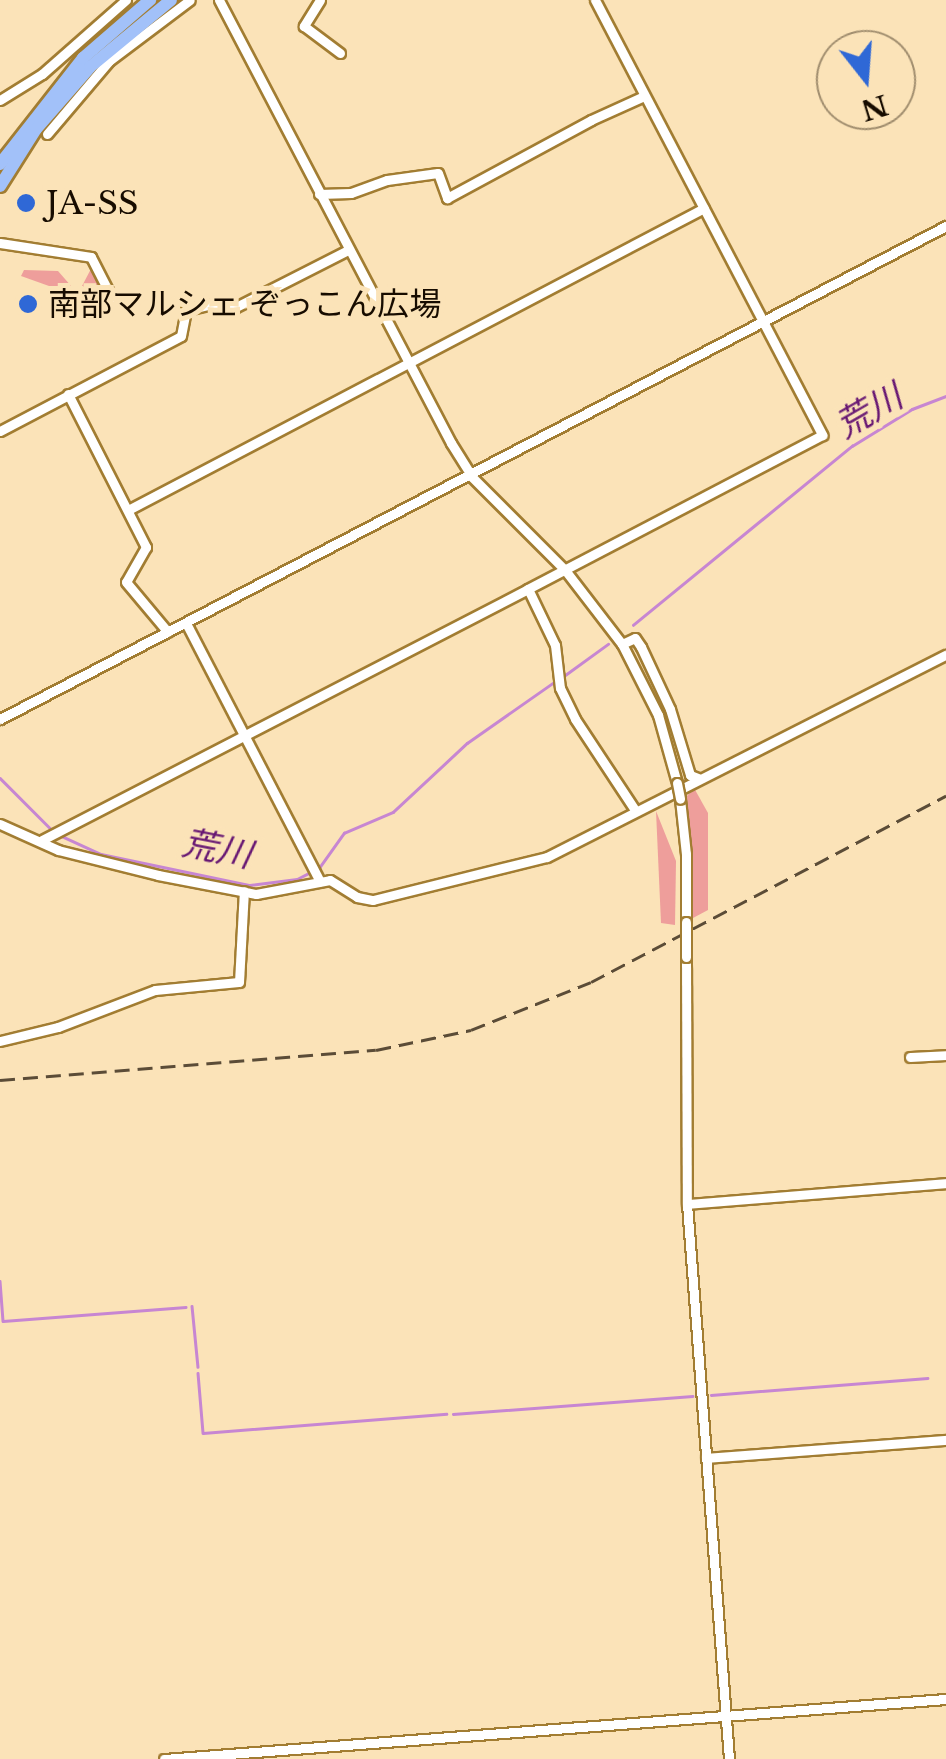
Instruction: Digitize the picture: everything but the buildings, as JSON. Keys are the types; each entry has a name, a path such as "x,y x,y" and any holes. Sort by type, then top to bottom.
{"highway":[{"path":"0,186 65,94 136,26 171,0"},
{"path":"0,164 82,58 145,1"}],"street":[{"path":"0,100 42,74 126,0"},
{"path":"47,134 109,62 190,0"},
{"path":"219,0 408,363 472,476 565,570 622,644 658,715 677,783 686,854 687,1204 730,1759"},
{"path":"320,0 304,26 340,53"},
{"path":"39,840 58,834 822,435 594,0"},
{"path":"319,194 351,192 387,180 438,173 447,198 644,96"},
{"path":"128,510 704,208"},
{"path":"0,719 946,226"},
{"path":"0,242 91,257 114,300"},
{"path":"0,430 182,336 186,310 216,304 234,308 348,250"},
{"path":"68,394 146,547 126,582 168,632"},
{"path":"528,589 555,645 559,681 575,719 635,810"},
{"path":"186,624 317,875"},
{"path":"622,644 635,638 641,647 670,709 690,774 698,778"},
{"path":"0,824 107,864 244,892 256,894 317,875 356,898 373,900 548,857 946,655"},
{"path":"0,1040 98,1014 155,990 239,982 244,892"},
{"path":"910,1058 946,1055"},
{"path":"687,1204 946,1183"},
{"path":"706,1458 946,1440"},
{"path":"164,1759 946,1700"}],"shaded area":[{"path":"93,265 109,296 69,300 66,287 49,286 21,276 24,270 58,271 72,287 82,286"},
{"path":"694,788 708,813 708,910 693,918 687,796"},
{"path":"656,811 676,861 675,925 661,923"}],"waterway":[{"name":"荒川","path":"633,625 852,446 912,409 946,396"},
{"name":"荒川","path":"561,678 608,644"},
{"name":"荒川","path":"57,834 101,854 250,885 297,879 319,868 344,833 393,812 467,743 554,682"},
{"name":"荒川","path":"0,778 51,829"},
{"path":"0,1281 3,1321 185,1307"},
{"path":"192,1306 198,1367"},
{"path":"198,1373 203,1433 446,1414"},
{"path":"711,1395 927,1378"},
{"path":"453,1414 692,1396"}],"railway":[{"path":"0,1080 376,1050 471,1030 591,982 946,796"}],"place":[{"name":"JA-SS","path":"26,203"},
{"name":"南部マルシェ ぞっこん広場","path":"28,304"}]}
